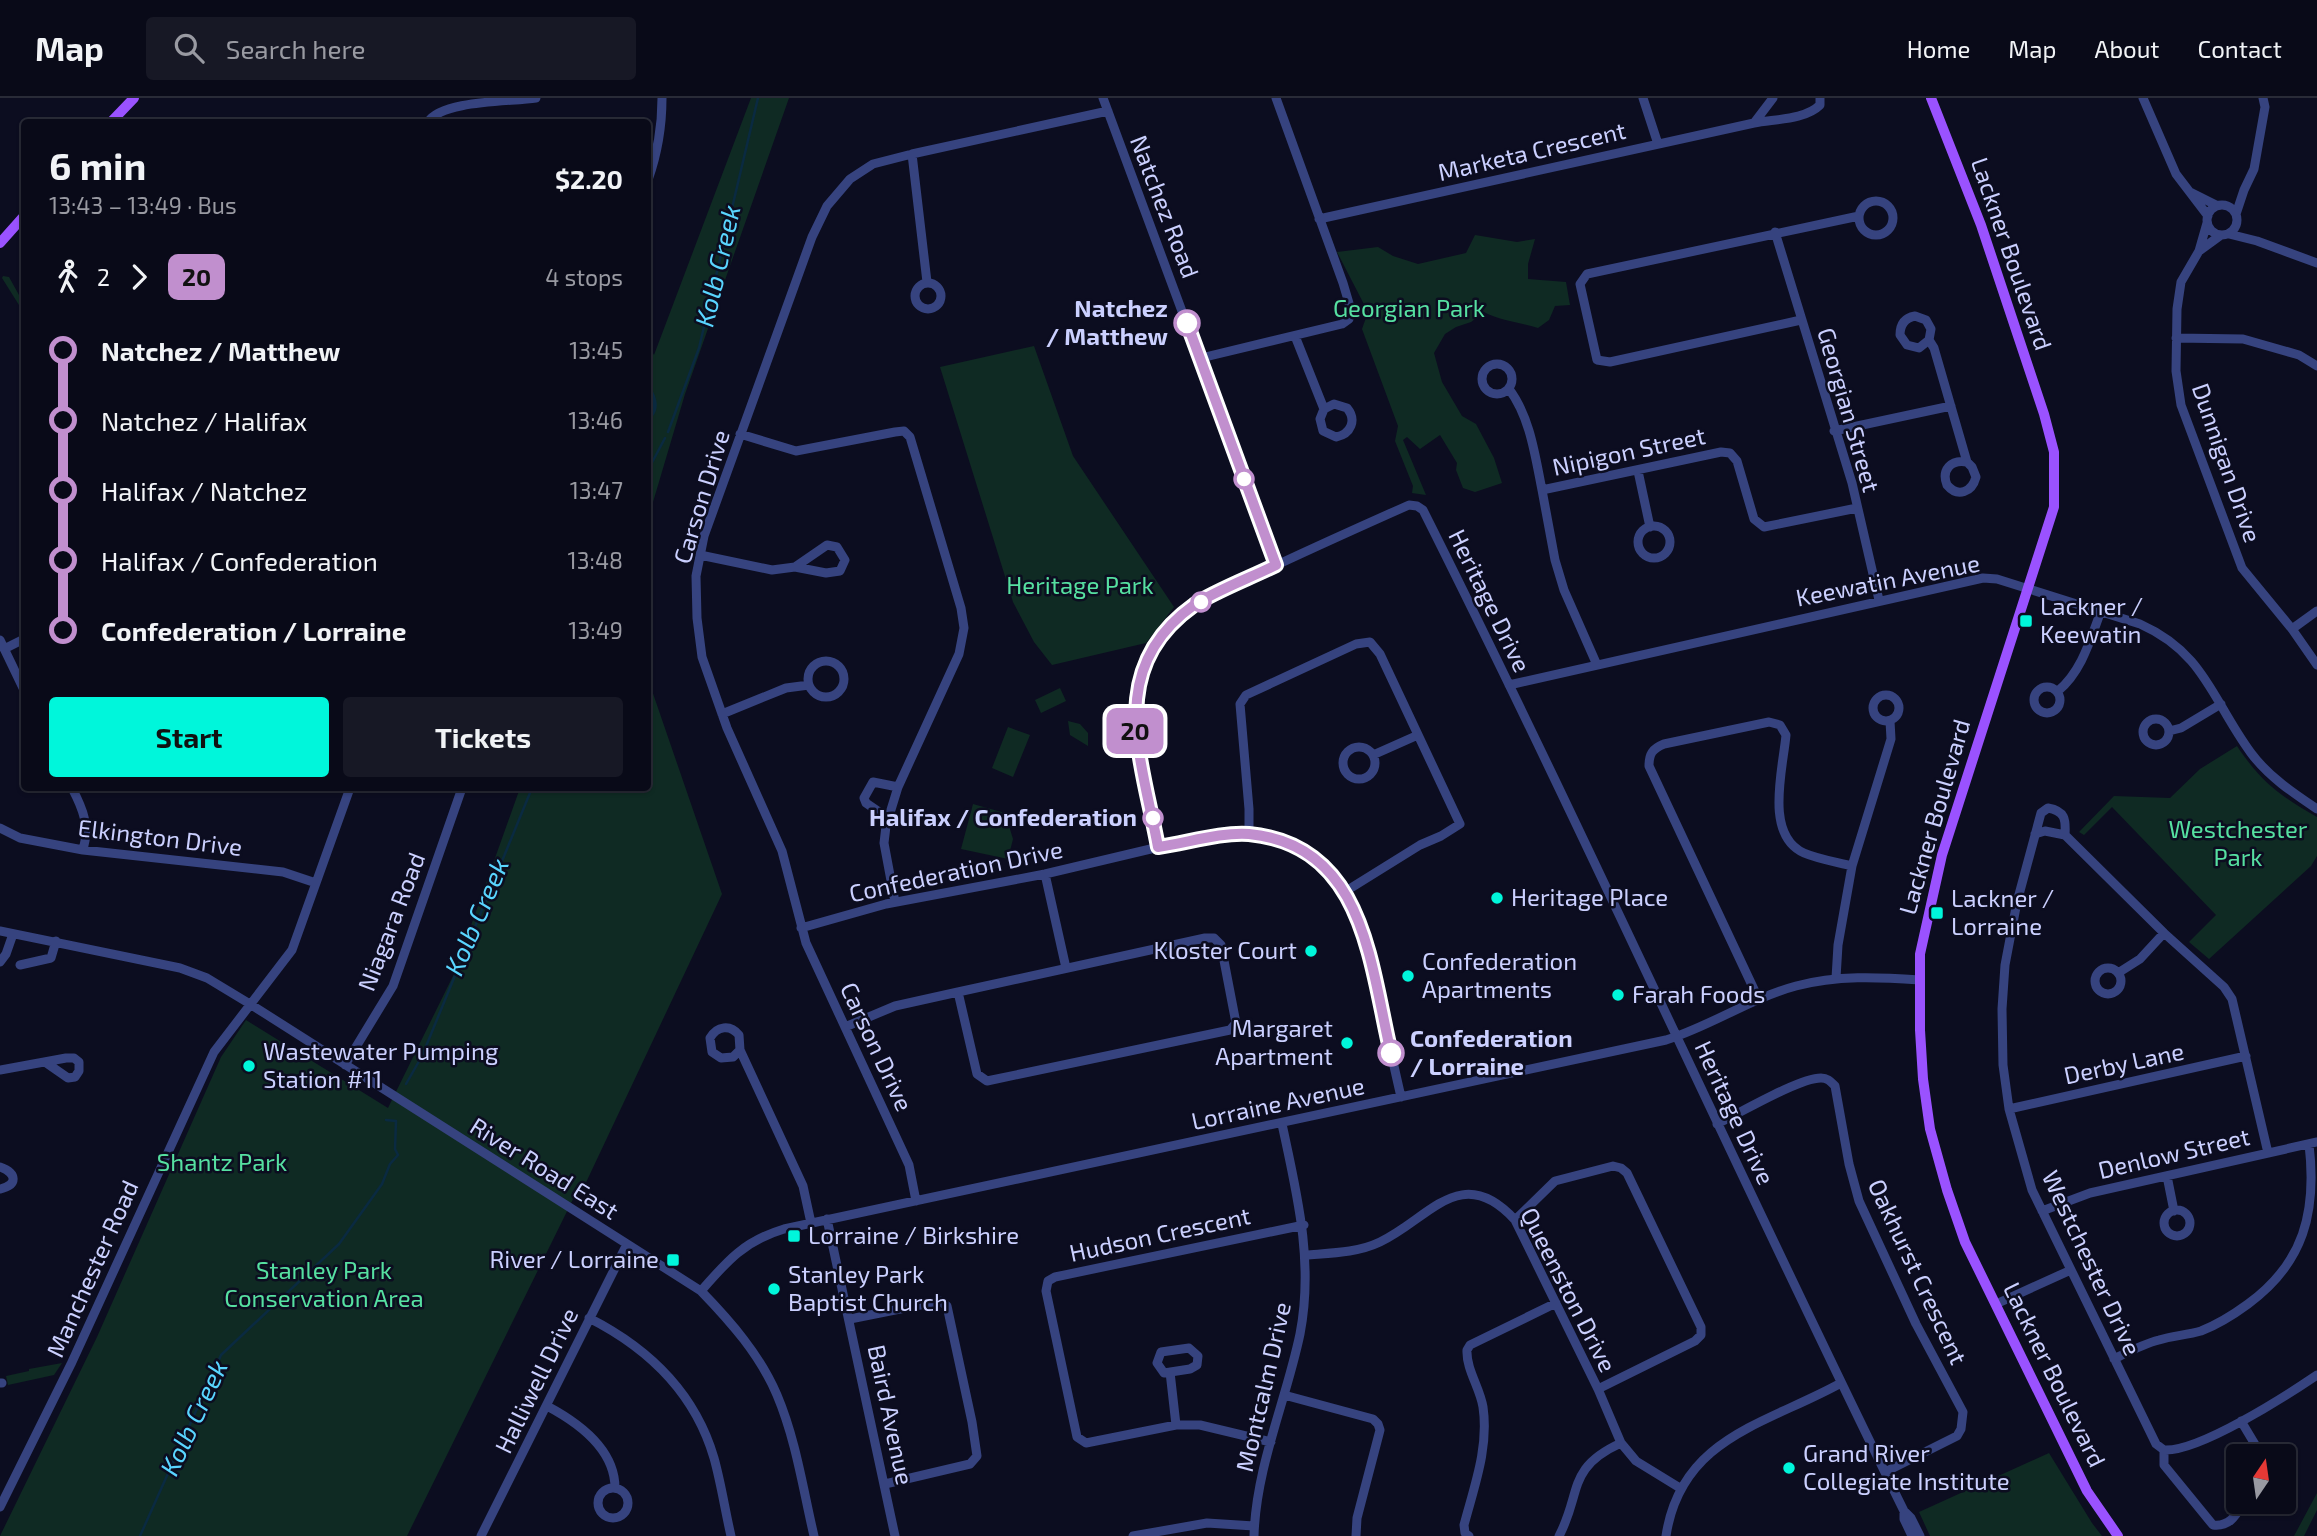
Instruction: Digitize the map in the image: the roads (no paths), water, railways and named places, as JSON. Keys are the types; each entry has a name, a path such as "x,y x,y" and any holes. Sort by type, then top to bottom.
{"main road":[{"path":"114,119 134,98"},
{"name":"Lackner Boulevard","path":"1931,98 1981,225 2044,414 2054,452 2056,479 2054,507 1942,855 1920,954 1923,1079 1930,1129 1965,1242 2087,1491 2118,1536"},
{"path":"0,243 21,219"}],"street":[{"path":"431,119 439,111 536,98"},
{"path":"651,171 663,128 662,98"},
{"name":"Natchez Road","path":"1103,98 1276,565"},
{"path":"1200,358 1342,324 1349,319 1351,310 1343,283 1276,98"},
{"path":"1643,98 1658,144"},
{"path":"1754,122 1773,98"},
{"name":"Marketa Crescent","path":"1319,219 1754,122 1813,112 1820,106 1820,98"},
{"path":"2143,98 2176,174 2208,219 2212,231 2256,241 2317,263"},
{"path":"2225,235 2235,229 2244,190 2254,169 2265,107 2263,98"},
{"name":"Carson Drive","path":"916,1201 909,1165 801,928 782,851 722,714 702,657 697,618 696,576 700,555 740,434 812,237 827,206 850,179 873,164 1108,111"},
{"path":"912,154 927,282"},
{"path":"2208,219 2220,205 2244,190"},
{"path":"2190,192 2220,205 2237,218 2256,241"},
{"path":"1801,320 1610,362 1597,360 1580,284 1587,274 1859,216"},
{"name":"Dunnigan Drive","path":"2208,219 2199,251 2182,282 2177,309 2176,372 2181,405 2242,568 2292,629 2317,665"},
{"name":"Georgian Street","path":"1775,232 1852,483 1879,600"},
{"name":"Dunnigan Drive","path":"2199,251 2225,235"},
{"path":"1295,336 1324,410"},
{"path":"2176,338 2243,339 2299,355 2317,366"},
{"path":"1929,340 1934,348 1967,463"},
{"path":"1509,389 1517,400 1534,447 1542,490"},
{"path":"1834,431 1951,406"},
{"path":"740,434 796,451 895,432 904,431 910,437 961,608 964,628 959,654 898,787 888,818 884,843 895,902"},
{"name":"Nipigon Street","path":"1597,665 1564,590 1555,560 1542,490 1721,452 1730,453 1737,461 1754,519 1764,527 1857,508"},
{"path":"1638,471 1650,527"},
{"name":"Heritage Drive","path":"1276,565 1409,505 1423,510 1571,811 1841,1383 1904,1511 1911,1518 1920,1536"},
{"path":"700,555 772,570 796,567 834,573 840,571 845,559 837,547 827,545 796,567"},
{"path":"1158,847 1135,732 1136,695 1149,657 1171,625 1195,604 1276,565"},
{"name":"Keewatin Avenue","path":"1508,685 1879,600 1983,579 1997,579 2159,632 2201,670 2252,754 2288,791 2317,809"},
{"path":"2057,691 2070,681 2083,658 2101,611"},
{"path":"2292,629 2317,611"},
{"path":"21,640 2,644 21,684"},
{"path":"1250,834 1240,704 1246,695 1356,645 1370,642 1380,654 1460,824 1420,845 1346,891"},
{"path":"819,662 832,662 842,671 843,684 834,695 820,696 809,685 809,672 819,662"},
{"path":"722,714 786,688 809,685"},
{"path":"2169,731 2181,728 2221,704"},
{"path":"1836,978 1838,945 1852,866 1891,739 1890,720"},
{"path":"1759,1000 1649,766 1649,755 1664,744 1769,722 1780,726 1786,735 1779,811 1780,826 1785,837 1794,848 1805,853 1852,866"},
{"path":"1373,755 1418,735"},
{"path":"888,818 864,799 873,782 898,787"},
{"path":"74,791 84,812 87,826 83,850"},
{"name":"Manchester Road","path":"0,1507 71,1364 214,1052 292,950 346,791"},
{"name":"Niagara Road","path":"345,1065 393,986 461,791"},
{"name":"Westchester Drive","path":"2236,1514 2230,1522 2222,1526 2213,1525 2164,1465 2164,1450 2156,1444 2032,1190 2010,1109 2003,1065 2002,1009 2005,965 2017,902 2035,834 2041,813 2048,808 2063,814 2066,821 2065,835 2164,933 2224,987 2232,999 2268,1153"},
{"name":"Elkington Drive","path":"0,828 20,838 83,850 283,872 316,883"},
{"path":"2035,834 2045,831 2065,835"},
{"name":"Confederation Drive","path":"801,928 895,902 1045,874 1158,847 1236,834 1272,839 1295,847 1315,859 1346,891 1364,934 1401,1097"},
{"path":"1045,874 1066,968"},
{"name":"River Road East","path":"0,931 180,968 207,978 701,1291 748,1344 777,1395 794,1446 814,1536"},
{"path":"2118,973 2140,959 2164,933"},
{"path":"0,962 13,934"},
{"path":"845,1027 895,1006 958,992 1066,968 1205,938 1214,938 1221,945 1237,1018 1235,1027 987,1081 977,1074 958,992"},
{"path":"20,965 51,958 56,942"},
{"name":"Lorraine Avenue","path":"701,1291 731,1257 747,1244 761,1236 811,1223 1282,1124 1676,1037 1795,986 1836,978 1920,980"},
{"path":"740,1050 803,1186 811,1223"},
{"name":"Derby Lane","path":"2010,1109 2246,1056"},
{"path":"0,1070 45,1062"},
{"name":"Oakhurst Crescent","path":"1717,1124 1801,1083 1822,1078 1830,1080 1835,1086 1849,1164 1859,1201 1916,1324 1963,1412 1961,1429 1956,1436 1885,1472"},
{"name":"Montcalm Drive","path":"1254,1531 1258,1497 1300,1334 1305,1295 1304,1225 1282,1124"},
{"path":"2114,1359 2146,1344 2199,1331 2225,1320 2268,1289 2292,1262 2304,1239 2312,1210 2313,1143"},
{"name":"Denlow Street","path":"2042,1211 2090,1193 2313,1143"},
{"path":"1515,1220 1555,1181 1614,1166 1627,1173 1701,1327 1701,1335 1598,1389"},
{"path":"0,1167 10,1171 13,1181 8,1187 0,1189"},
{"path":"2167,1176 2174,1211"},
{"name":"Queenston Drive","path":"1306,1255 1346,1253 1380,1242 1440,1202 1459,1195 1472,1194 1494,1202 1515,1220 1598,1389 1621,1443 1636,1461 1680,1488"},
{"name":"Baird Avenue","path":"827,1219 895,1536"},
{"name":"Hudson Crescent","path":"1271,1442 1200,1425 1176,1425 1086,1443 1081,1441 1077,1437 1046,1291 1048,1282 1055,1277 1304,1225"},
{"name":"Halliwell Drive","path":"481,1536 627,1244"},
{"path":"1996,1304 2071,1270"},
{"path":"850,1320 940,1300 947,1306 977,1455 970,1464 885,1484"},
{"path":"1469,1536 1465,1533 1464,1525 1485,1436 1483,1406 1467,1350 1470,1345 1556,1303"},
{"path":"590,1318 624,1337 652,1359 688,1401 713,1457 731,1536"},
{"path":"1170,1372 1176,1425"},
{"path":"2164,1450 2177,1450 2241,1421 2280,1400 2317,1375"},
{"path":"1666,1536 1672,1507 1680,1488 1705,1458 1722,1443 1841,1383"},
{"path":"1284,1395 1373,1419 1378,1424 1380,1430 1357,1518 1356,1536"},
{"path":"547,1406 581,1427 602,1448 615,1474 615,1488"},
{"path":"2241,1421 2254,1444"},
{"path":"1559,1536 1582,1472 1591,1460 1603,1451 1621,1443"},
{"name":"Heritage Drive","path":"1904,1511 1904,1519 1912,1536"},
{"path":"1133,1536 1207,1523 1254,1531"}],"water":[{"path":"651,388 657,403 651,418"}],"waterway":[{"name":"Kolb Creek","path":"668,432 699,348 758,98"},
{"name":"Kolb Creek","path":"651,464 665,438"},
{"name":"Kolb Creek","path":"406,1084 422,1056 531,791"},
{"name":"Kolb Creek","path":"140,1536 221,1355 339,1244 382,1184 390,1164 398,1155 395,1149 396,1121 386,1120"}],"place":[{"name":"Natchez / Matthew","path":"1187,323"},
{"name":"Lackner / Keewatin","path":"2026,621"},
{"name":"Halifax / Confederation","path":"1153,818"},
{"name":"Heritage Place","path":"1497,898"},
{"name":"Lackner / Lorraine","path":"1937,913"},
{"name":"Kloster Court","path":"1311,951"},
{"name":"Confederation Apartments","path":"1408,976"},
{"name":"Farah Foods","path":"1618,995"},
{"name":"Margaret Apartment","path":"1347,1043"},
{"name":"Confederation / Lorraine","path":"1391,1053"},
{"name":"Wastewater Pumping Station #11","path":"249,1066"},
{"name":"Lorraine / Birkshire","path":"794,1236"},
{"name":"River / Lorraine","path":"673,1260"},
{"name":"Stanley Park Baptist Church","path":"774,1289"},
{"name":"Grand River Collegiate Institute","path":"1789,1468"}],"park label":[{"name":"Georgian Park","path":"1409,309"},
{"name":"Heritage Park","path":"1080,586"},
{"name":"Westchester Park","path":"2238,844"},
{"name":"Shantz Park","path":"222,1163"},
{"name":"Stanley Park Conservation Area","path":"324,1285"}]}
